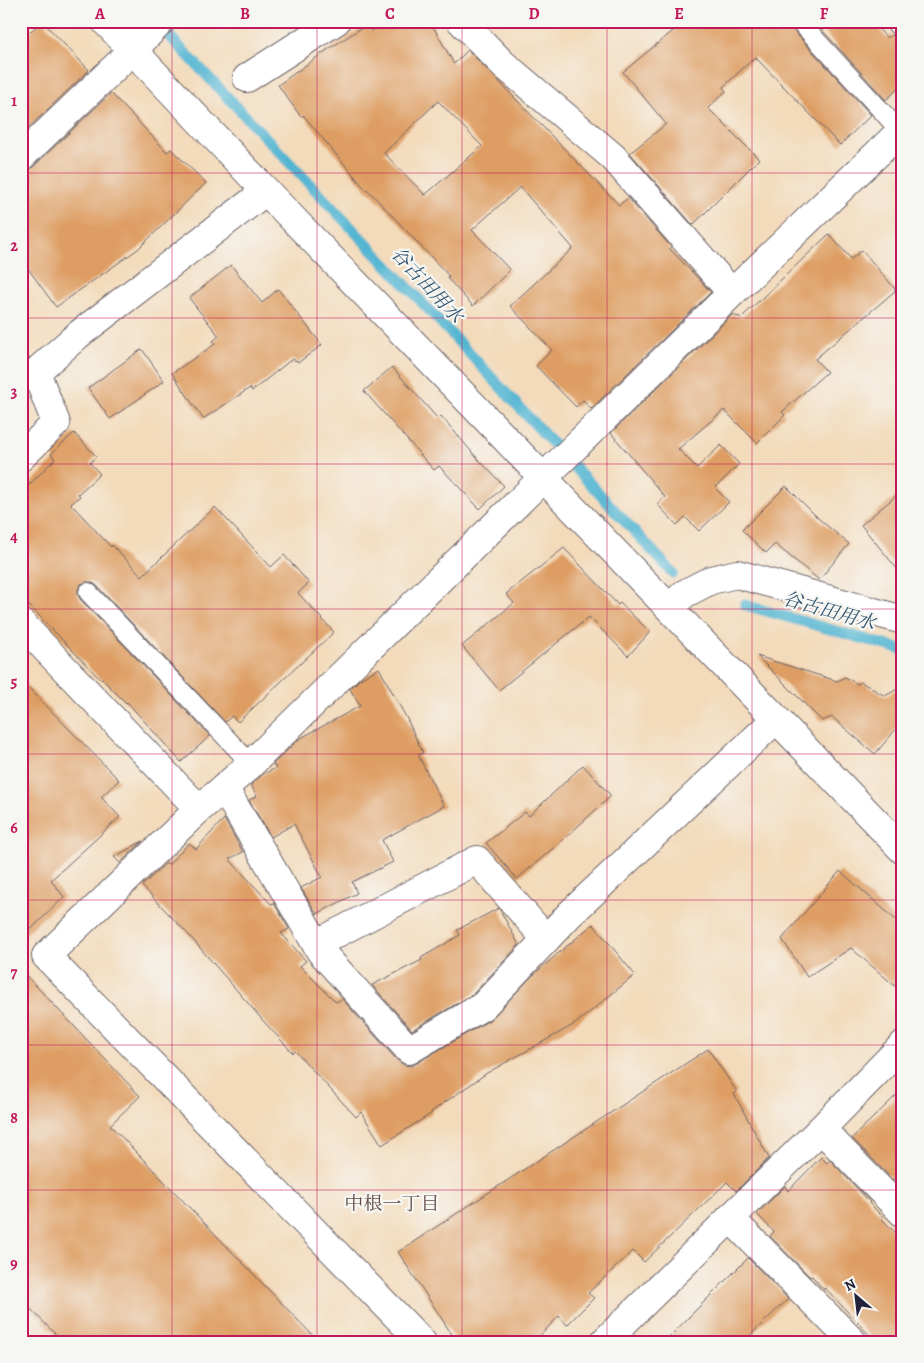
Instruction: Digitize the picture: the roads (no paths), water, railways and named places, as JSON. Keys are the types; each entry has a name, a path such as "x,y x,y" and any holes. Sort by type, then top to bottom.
{"street":[{"path":"105,21 903,850"},
{"path":"21,157 133,50 160,21"},
{"path":"247,78 336,21"},
{"path":"461,21 503,64 613,158 732,293"},
{"path":"422,1342 46,956 199,809 251,764 901,130"},
{"path":"21,457 56,423 36,372 78,334 266,190"},
{"path":"670,608 684,594 711,580 737,574 903,620"},
{"path":"21,623 199,809"},
{"path":"224,788 321,952 410,1050 483,1006 570,914 776,719"},
{"path":"316,944 477,860 546,939"},
{"path":"604,1342 821,1129 903,1045"},
{"path":"821,1129 903,1213"},
{"path":"730,1218 853,1342"}],"lane":[{"path":"799,21 901,130"},
{"path":"893,21 903,31"},
{"path":"88,592 251,764"}],"waterway":[{"name":"谷古田用水","path":"158,24 416,296 673,573"},
{"name":"谷古田用水","path":"745,605 903,650"}],"district":[{"name":"中根一丁目","path":"392,1204"}]}
